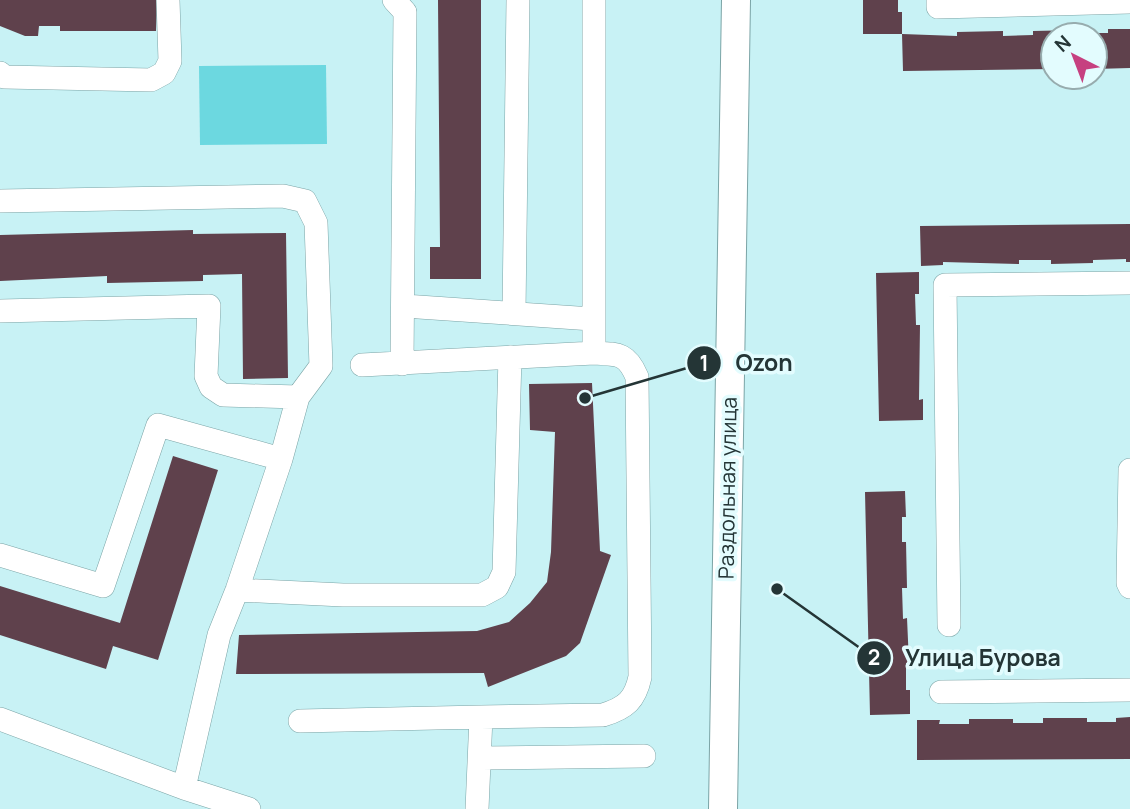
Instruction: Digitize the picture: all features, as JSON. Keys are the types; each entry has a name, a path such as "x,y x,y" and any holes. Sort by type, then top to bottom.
{"main road":[{"name":"Раздольная улица","path":"723,809 736,0"}],"street":[{"path":"0,73 4,77 151,80 164,74 170,61 169,0"},
{"path":"394,0 405,12 402,364"},
{"path":"514,312 518,0"},
{"path":"594,0 594,353"},
{"path":"938,0 938,7 1130,2"},
{"path":"0,201 283,196 305,201 316,223 321,366 298,397 281,459 219,635 184,788"},
{"path":"949,625 945,285 1130,283"},
{"path":"0,311 209,306 206,376 211,387 223,395 298,397"},
{"path":"404,306 592,319"},
{"path":"300,721 603,715 630,703 637,691 640,677 637,377 631,363 619,354 594,353 362,365"},
{"path":"237,590 343,595 482,595 497,587 504,572 510,357"},
{"path":"0,555 103,586 158,425 281,459"},
{"path":"1130,470 1130,587"},
{"path":"941,692 1130,690"},
{"path":"477,809 481,717"},
{"path":"0,719 184,788 250,809"},
{"path":"481,758 644,756"}],"shaded area":[{"path":"326,65 327,144 200,145 199,66"}],"building":[{"path":"0,0 157,0 156,31 60,31 60,26 39,26 38,36 25,36 0,26"},
{"path":"438,0 481,0 481,279 430,279 430,247 440,247"},
{"path":"863,0 898,0 898,12 902,12 902,34 863,34"},
{"path":"1109,29 1130,29 1130,68 1109,69"},
{"path":"1003,31 1003,36 1033,35 1033,31 1039,31 1039,69 903,71 902,34 957,36 957,32"},
{"path":"1130,224 1130,262 1126,262 1126,259 1051,264 1051,260 1019,260 1019,264 943,262 943,265 921,266 920,226"},
{"path":"193,230 193,234 286,233 288,378 243,379 242,274 203,275 203,281 107,283 107,276 0,281 0,235"},
{"path":"919,272 919,294 915,294 916,325 920,325 919,400 923,399 923,420 879,421 876,273"},
{"path":"592,383 600,551 611,555 580,643 566,656 488,687 484,673 236,674 239,635 477,631 509,622 530,603 547,582 551,552 555,432 530,430 529,384"},
{"path":"173,456 218,470 158,660 113,646 106,669 0,635 0,586 120,623"},
{"path":"905,491 906,517 902,517 902,542 906,542 907,588 902,588 903,619 907,618 909,663 906,663 906,690 910,690 910,714 870,715 865,492"},
{"path":"1130,717 1130,759 917,760 917,720 940,720 939,724 969,724 969,719 1013,719 1013,723 1043,723 1043,718 1087,718 1087,722 1116,722 1116,718"}],"place":[{"name":"Ozon","path":"585,398"},
{"name":"Улица Бурова","path":"777,589"}]}
